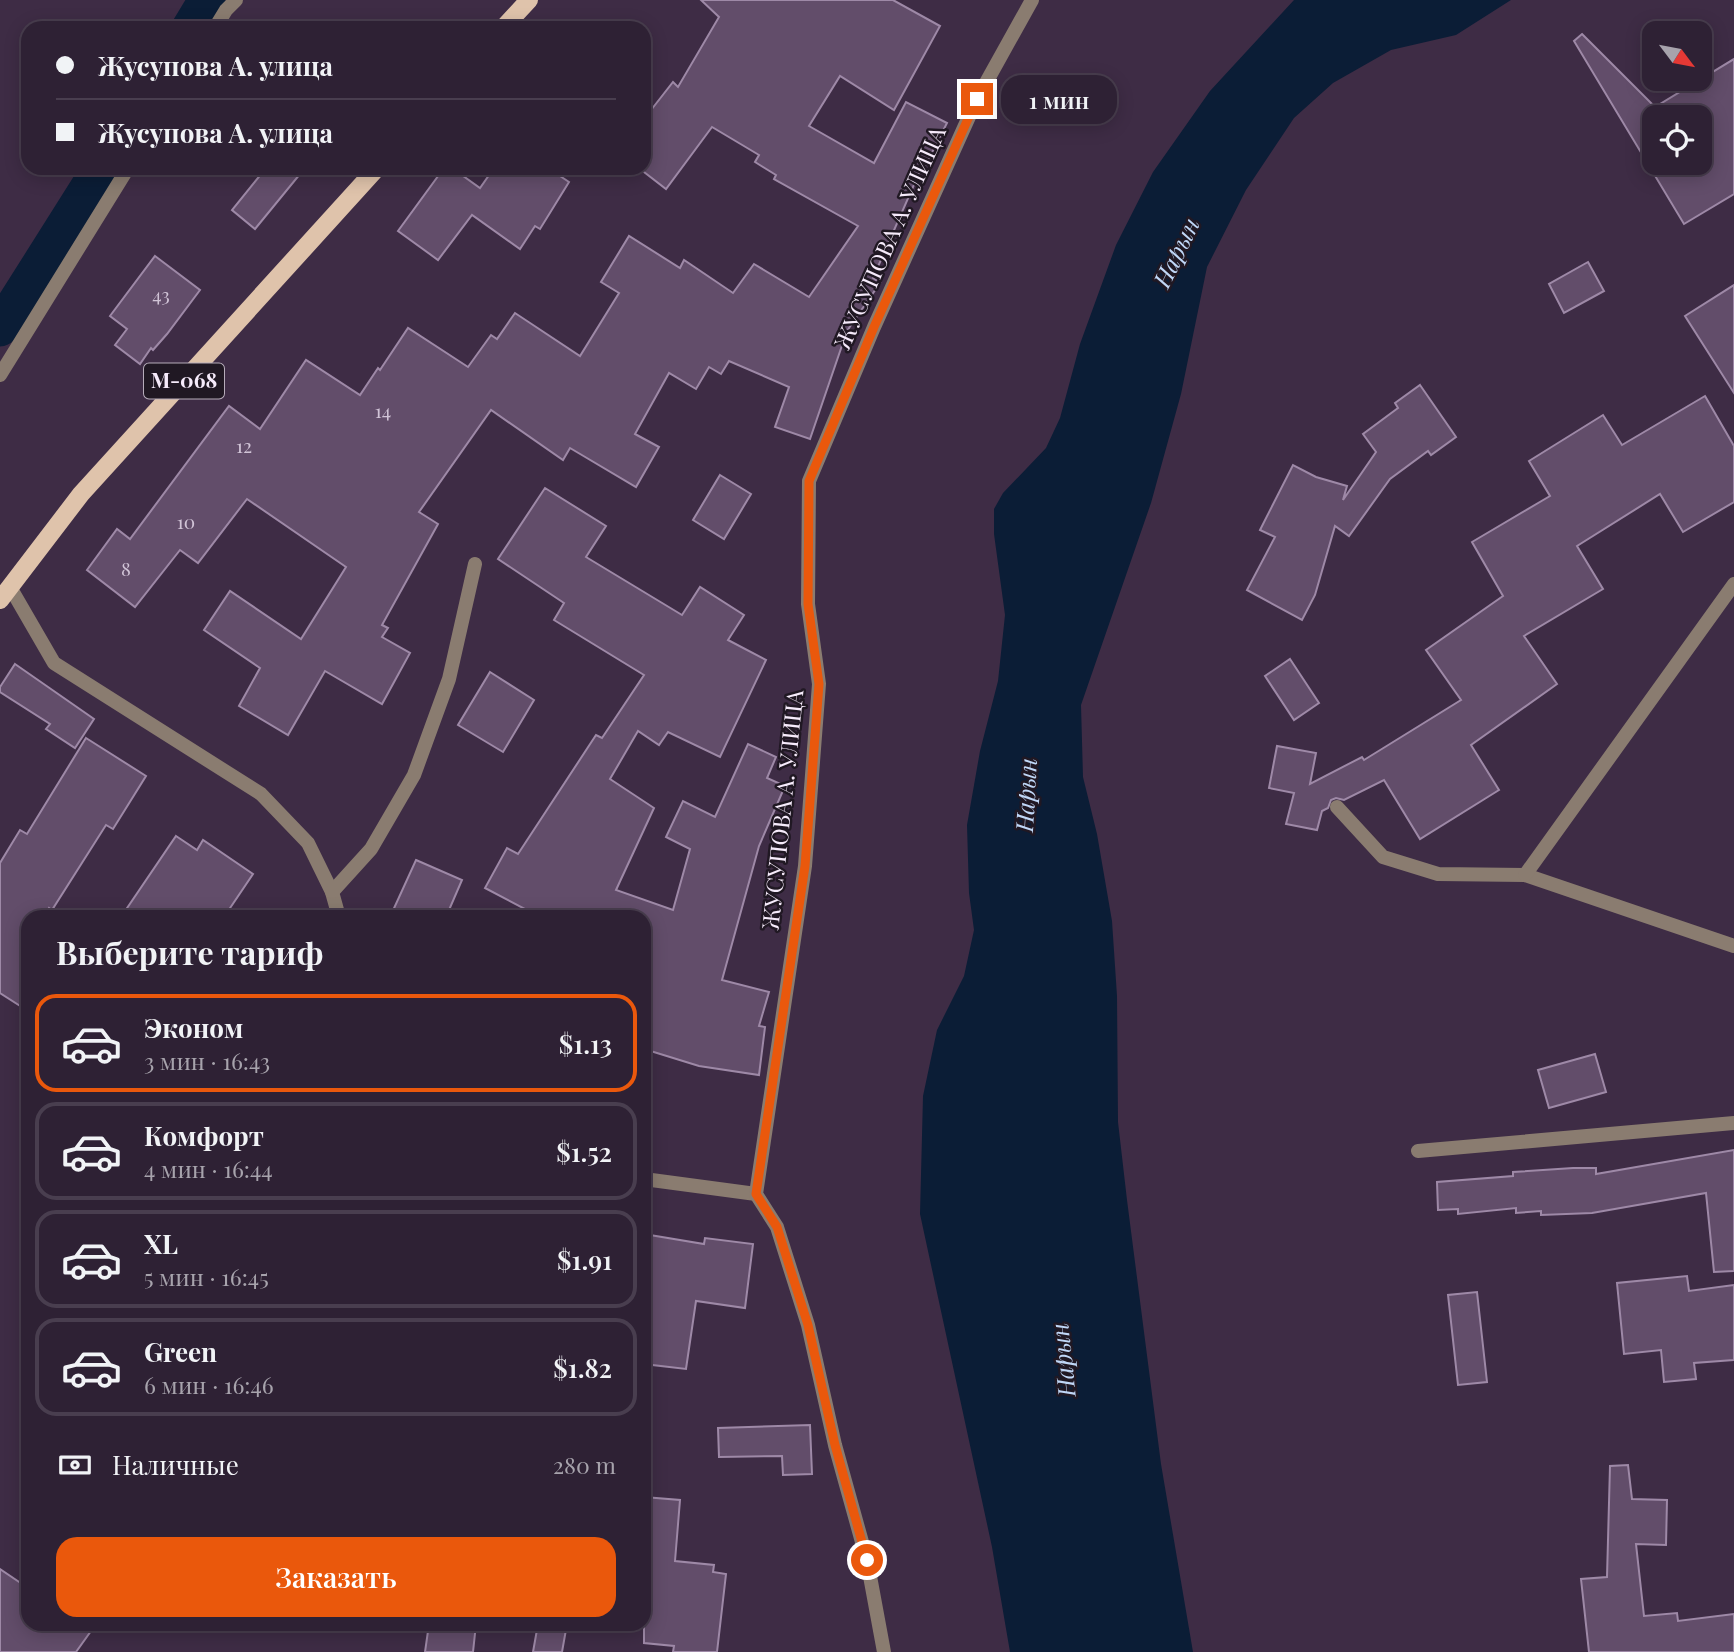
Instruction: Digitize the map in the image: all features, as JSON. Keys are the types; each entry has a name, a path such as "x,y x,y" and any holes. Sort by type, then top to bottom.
{"main road":[{"path":"510,21 529,0"},
{"name":"М-068","path":"5,594 81,494 371,175"}],"street":[{"path":"219,21 236,0"},
{"name":"ЖУСУПОВА А. УЛИЦА","path":"756,1194 805,866 819,684 808,604 809,481 874,327 977,99 1032,0"},
{"path":"0,375 124,175"},
{"path":"331,892 371,849 414,775 449,679 475,564"},
{"path":"1525,875 1734,584"},
{"path":"5,594 54,663 261,794 308,844 337,910"},
{"path":"1337,807 1382,857 1438,874 1525,875 1734,946"},
{"path":"1418,1151 1734,1123"},
{"path":"651,1180 756,1194 777,1227 808,1325 835,1445 867,1560 884,1652"}],"water":[{"name":"Нарын","path":"1294,0 1511,0 1456,35 1391,50 1333,83 1294,118 1246,190 1207,267 1181,394 1151,503 1081,705 1083,777 1097,834 1112,921 1117,996 1118,1122 1127,1200 1161,1464 1193,1652 1010,1652 992,1547 920,1214 923,1096 937,1030 964,976 974,930 969,893 967,825 980,751 998,681 1005,615 994,534 994,509 1003,493 1046,448 1060,418 1080,344 1116,245 1153,172 1210,91"}],"building":[{"path":"701,0 893,0 940,26 894,110 840,76 809,126 874,163 906,102 947,123 922,172 920,171 873,278 880,283 847,331 810,439 775,427 789,387 729,361 721,374 709,367 696,389 669,373 635,434 659,447 636,487 570,448 563,460 491,410 419,512 438,524 382,625 388,628 382,637 410,653 382,704 325,671 288,735 239,706 260,668 204,630 230,591 301,639 346,567 247,499 198,563 180,550 135,607 87,570 117,529 130,539 229,406 260,429 306,360 360,395 408,328 468,367 491,335 497,339 515,313 580,356 619,293 601,282 629,236 680,268 684,260 733,293 754,264 809,297 858,226 774,179 776,175 755,162 759,155 712,127 666,189 648,175 651,175 651,110 673,82 678,87 719,17"},
{"path":"1582,34 1653,105 1642,105 1642,154 1574,41"},
{"path":"1734,59 1734,194 1684,224 1655,175 1712,175 1712,105 1658,105 1681,91 1712,91 1712,72"},
{"path":"260,175 299,175 255,229 232,210"},
{"path":"439,175 462,175 480,188 489,175 558,175 569,182 540,229 535,226 520,249 472,215 438,260 398,231"},
{"path":"155,256 200,290 140,364 115,345 127,329 110,316"},
{"path":"1588,262 1604,291 1564,313 1549,284"},
{"path":"1734,285 1734,393 1685,316"},
{"path":"1420,385 1456,437 1431,455 1428,451 1390,479 1349,536 1335,526 1315,595 1302,620 1247,590 1275,537 1260,530 1293,465 1316,477 1347,486 1343,500 1376,452 1363,434 1398,408 1395,403"},
{"path":"1705,396 1734,446 1734,502 1683,532 1660,494 1577,546 1603,589 1524,636 1557,684 1471,745 1499,790 1420,839 1384,780 1344,800 1331,800 1328,808 1322,811 1317,830 1286,824 1294,793 1269,788 1277,746 1316,753 1310,784 1362,757 1364,760 1461,700 1426,650 1503,596 1472,542 1550,496 1529,461 1603,415 1622,445"},
{"path":"720,475 751,494 724,539 693,520"},
{"path":"545,488 606,526 586,557 682,615 700,587 744,615 728,640 766,660 720,757 668,732 659,745 638,731 610,779 654,808 616,890 673,910 690,849 666,837 683,801 715,817 748,744 776,757 767,778 785,786 759,846 722,980 769,992 759,1026 765,1027 759,1075 699,1066 651,1051 651,910 527,910 485,888 507,848 518,854 596,735 602,738 644,675 554,620 564,603 498,559"},
{"path":"1290,659 1319,703 1294,720 1265,676"},
{"path":"15,664 94,719 75,748 46,729 50,724 0,692 0,687"},
{"path":"490,672 534,700 503,752 458,725"},
{"path":"86,738 146,776 113,829 106,825 52,910 21,910 21,1006 0,993 0,863 20,830 27,834"},
{"path":"176,836 197,850 203,840 253,874 229,910 126,910"},
{"path":"416,860 462,880 449,910 393,910"},
{"path":"1595,1054 1606,1092 1549,1108 1538,1070"},
{"path":"1734,1150 1734,1271 1714,1272 1706,1193 1592,1213 1541,1215 1541,1211 1516,1213 1516,1208 1458,1214 1458,1209 1438,1210 1437,1182 1513,1176 1513,1172 1573,1168 1596,1168 1596,1174"},
{"path":"651,1235 704,1244 705,1238 753,1244 745,1308 696,1301 686,1369 651,1365"},
{"path":"1687,1276 1689,1291 1734,1285 1734,1360 1694,1363 1696,1379 1664,1382 1661,1350 1624,1354 1617,1283"},
{"path":"1477,1292 1487,1382 1458,1385 1448,1295"},
{"path":"810,1425 812,1474 783,1475 782,1456 719,1457 718,1428"},
{"path":"1628,1465 1632,1499 1667,1500 1666,1545 1636,1544 1644,1616 1677,1613 1678,1621 1734,1614 1734,1652 1589,1652 1581,1579 1607,1577 1610,1466"},
{"path":"651,1498 680,1500 675,1561 714,1565 713,1572 726,1574 717,1652 673,1652 674,1646 644,1643 644,1631 651,1631"},
{"path":"0,1569 21,1583 21,1631 91,1631 76,1652 0,1652"},
{"path":"428,1631 475,1631 473,1652 425,1652"},
{"path":"537,1631 566,1631 562,1652 533,1652"}],"waterway":[{"path":"194,21 207,0"},
{"path":"0,328 97,175"}],"route":[{"path":"867,1560 835,1445 808,1325 777,1227 756,1194 805,866 819,684 808,604 809,481 874,327 977,99"}]}
